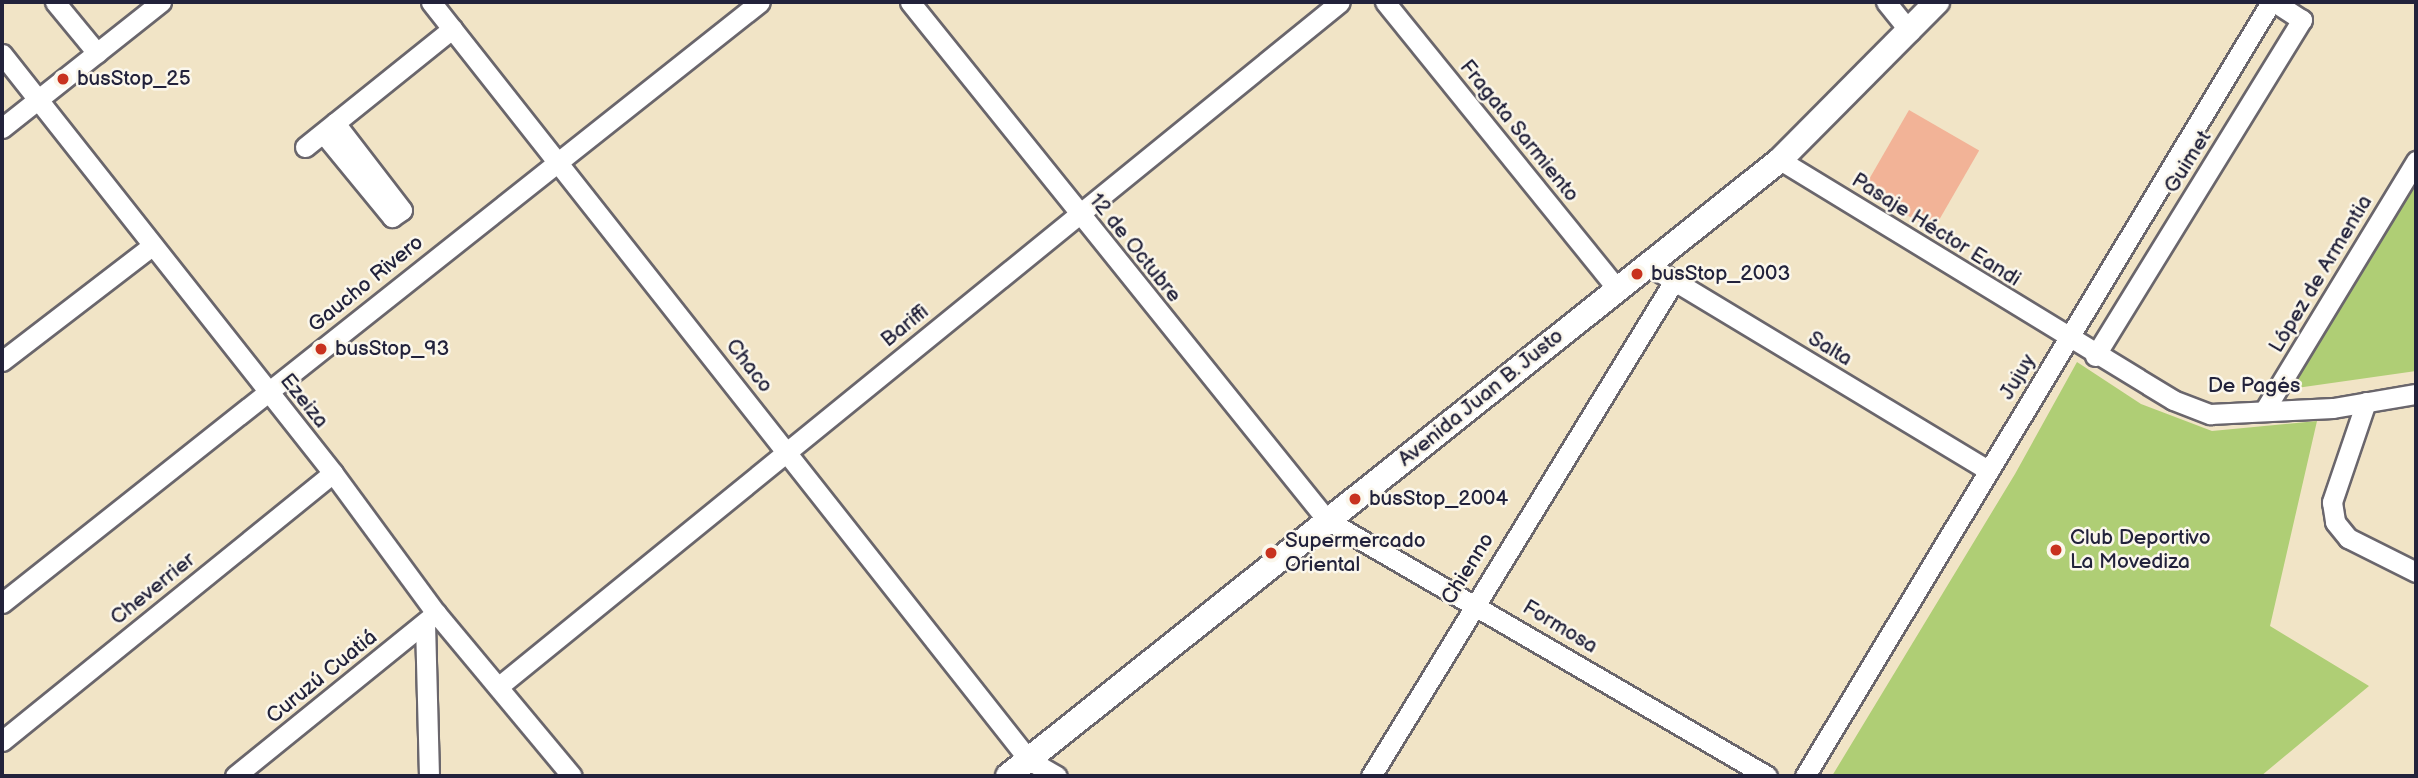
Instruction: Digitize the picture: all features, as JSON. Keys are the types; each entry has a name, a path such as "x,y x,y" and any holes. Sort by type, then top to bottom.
{"main road":[{"name":"Avenida Juan B. Justo","path":"1008,776 1780,160 1937,2"}],"street":[{"path":"55,2 97,53"},
{"path":"2,128 161,2"},
{"name":"Chaco","path":"430,2 558,159 1029,760"},
{"name":"Gaucho Rivero","path":"2,603 558,159 760,2"},
{"name":"12 de Octubre","path":"910,2 1078,215 1327,520"},
{"name":"Bariffi","path":"498,687 1340,2"},
{"name":"Fragata Sarmiento","path":"1385,2 1617,289"},
{"path":"1885,2 1910,32"},
{"name":"Jujuy","path":"1805,776 2272,2"},
{"name":"Guimet","path":"2095,356 2302,20 2272,2"},
{"path":"305,148 452,29"},
{"name":"Ezeiza","path":"2,54 333,473 430,618 498,687 572,776"},
{"name":"Pasaje Héctor Eandi","path":"1780,160 2067,339"},
{"name":"López de Armentia","path":"2264,411 2416,162"},
{"path":"2,361 153,245"},
{"name":"Salta","path":"1648,265 1989,471"},
{"name":"Chienno","path":"1370,776 1474,602 1674,281"},
{"name":"De Pagés","path":"2067,339 2174,400 2210,414 2366,402 2416,394"},
{"path":"2366,402 2332,502 2335,522 2348,538 2416,572"},
{"name":"Cheverrier","path":"2,741 333,473"},
{"name":"Formosa","path":"1327,520 1474,602 1767,776"},
{"path":"429,776 430,618"},
{"name":"Curuzú Cuatiá","path":"235,776 430,618"},
{"path":"1029,760 1057,776"}],"green space":[{"path":"2416,171 2416,371 2283,390"},
{"name":"Club Deportivo La Movediza","path":"2077,362 2141,404 2212,431 2317,421 2270,626 2369,686 2261,776 1832,776 2015,474"}],"building":[{"path":"1909,110 1979,151 1933,230 1863,190"}],"place":[{"name":"busStop_25","path":"63,79"},
{"name":"busStop_2003","path":"1637,274"},
{"name":"busStop_93","path":"321,349"},
{"name":"busStop_2004","path":"1355,499"},
{"name":"Club Deportivo La Movediza","path":"2056,550"},
{"name":"Supermercado Oriental","path":"1271,553"}]}
